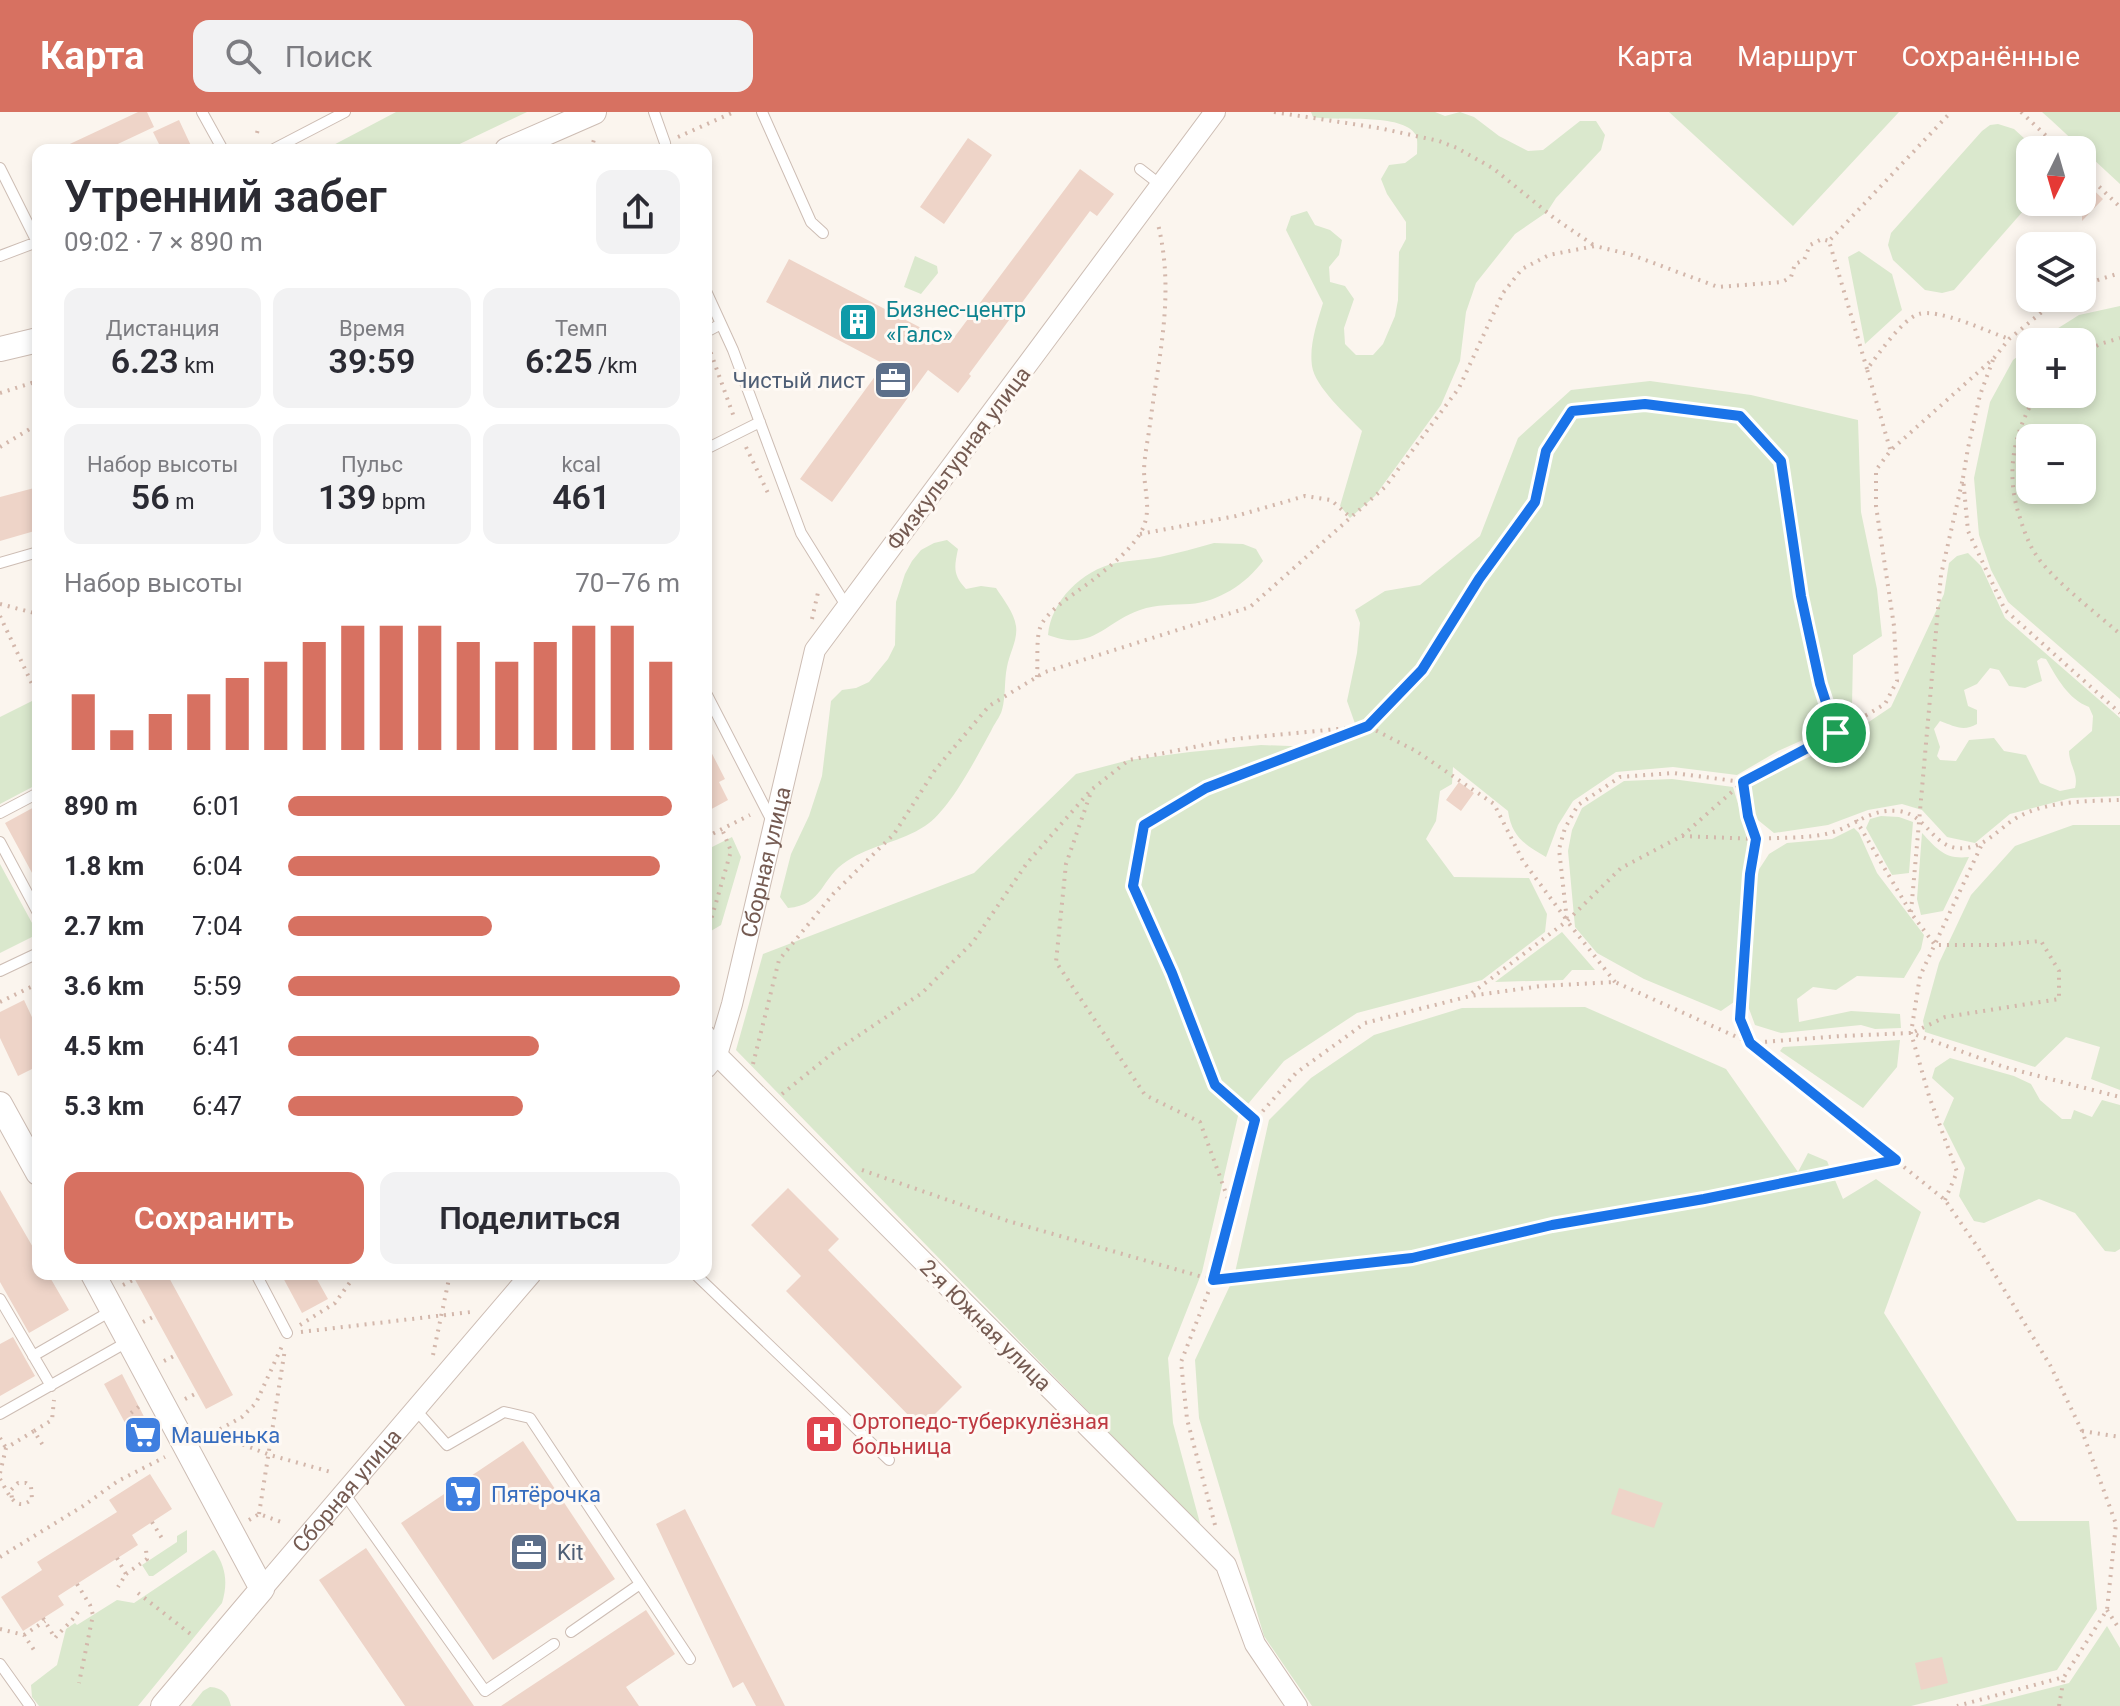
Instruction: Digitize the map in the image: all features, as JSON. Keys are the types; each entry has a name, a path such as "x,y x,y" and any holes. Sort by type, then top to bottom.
{"street":[{"path":"521,144 594,112"},
{"name":"Физкультурная улица","path":"812,641 847,607 1215,112"},
{"path":"0,349 32,341"},
{"name":"Сборная улица","path":"712,1062 732,1004 774,825 812,641"},
{"name":"2-я Южная улица","path":"712,1062 748,1086 1226,1565 1255,1644 1297,1706"},
{"path":"0,1104 12,1135 32,1164"},
{"path":"99,1280 116,1298 134,1332 262,1589"},
{"name":"Сборная улица","path":"163,1706 526,1280"}],"lane":[{"path":"202,112 220,144"},
{"path":"284,144 345,112"},
{"path":"654,112 664,144"},
{"path":"762,112 811,222 823,233"},
{"path":"0,168 32,231"},
{"path":"1140,169 1162,186"},
{"path":"0,256 32,245"},
{"path":"712,304 801,533 847,607"},
{"path":"712,329 721,324"},
{"path":"712,446 760,422"},
{"path":"0,563 32,554"},
{"path":"712,705 774,825"},
{"path":"0,813 32,796"},
{"path":"0,842 32,902"},
{"path":"0,971 32,956"},
{"path":"259,1280 287,1333"},
{"path":"701,1280 889,1460"},
{"path":"33,1356 116,1298"},
{"path":"0,1299 51,1386"},
{"path":"0,1414 51,1386 134,1332"},
{"path":"415,1409 447,1445 504,1412 530,1418 690,1659"},
{"path":"344,1493 485,1691 554,1644"},
{"path":"571,1632 640,1584"},
{"path":"0,1664 30,1706"}],"path":[{"path":"669,144 734,112"},
{"path":"1274,112 1379,128 1457,148 1494,169 1554,218 1595,246 1632,255 1718,287 1782,282 1791,277 1795,264 1804,260 1810,245 1822,239 1829,241"},
{"path":"1829,241 1951,112"},
{"path":"2021,112 2046,136"},
{"path":"2096,184 2120,207"},
{"path":"1037,677 1040,627 1055,608 1130,548 1147,520 1144,472 1160,361 1167,283 1164,246 1156,214"},
{"path":"1829,241 1891,450"},
{"path":"748,1086 779,960 834,893 894,834 935,770 989,706 1045,672 1250,607 1385,487 1459,388 1503,293 1522,269 1549,255 1595,246"},
{"path":"2096,281 2120,273"},
{"path":"1470,996 1567,921 1621,868 1682,836 1743,782 1885,704 1897,681 1894,626 1876,506 1876,470 1891,450 2042,312"},
{"path":"1867,369 1903,325 1919,314 1943,315 2009,339"},
{"path":"2096,346 2120,338"},
{"path":"712,357 739,432 774,504"},
{"path":"1911,913 1941,575 1973,423 1994,358"},
{"path":"0,393 32,383"},
{"path":"1255,1120 1215,1085 1172,973 1133,886 1144,825 1206,788 1368,726 1422,670 1479,579 1535,502 1546,451 1572,411 1645,404 1740,416 1781,461 1801,596 1820,684 1836,733"},
{"path":"2030,408 2020,426 2012,458 2011,480 2025,536 2041,561 2062,583 2120,634"},
{"path":"0,447 32,428"},
{"path":"1963,478 1968,531 2005,610 2120,713"},
{"path":"1140,534 1236,516 1305,496 1331,500 1350,518"},
{"path":"812,641 819,586"},
{"path":"0,604 32,612"},
{"path":"0,616 32,683"},
{"path":"768,1106 834,1052 922,993 973,942 1027,863 1091,790 1129,760 1234,739 1368,726 1416,751 1494,804 1523,861 1615,982"},
{"path":"1567,921 1559,849 1565,828 1578,805 1620,777 1673,773 1743,782"},
{"path":"1743,782 1748,816 1756,839 1750,874 1740,1019 1750,1043"},
{"path":"1091,790 1066,864 1056,962 1145,1095 1200,1122 1232,1209"},
{"path":"1682,836 1756,839 1809,836 1831,832 1870,814 1893,811 1918,818 1945,846 1963,849 1982,844 2018,817 2050,806 2120,800"},
{"path":"712,834 759,811"},
{"path":"1856,820 1911,913 1935,945"},
{"path":"712,917 731,851 722,829"},
{"path":"1945,1200 1957,1172 1929,1096 1911,1033 1920,976 1982,844"},
{"path":"1911,1033 1945,1017 2059,999 2059,971 2041,941 1935,945"},
{"path":"1226,1565 1187,1419 1181,1362 1213,1280 1255,1120 1296,1073 1365,1023 1470,996 1541,986 1615,982 1750,1043 1945,1200 1983,1255 2050,1365 2082,1431 2116,1524 2107,1610 2064,1677 2059,1706"},
{"path":"0,1002 32,986"},
{"path":"1750,1043 1911,1033 2004,1067 2120,1097"},
{"path":"859,1168 1008,1221 1213,1280 1412,1258 1552,1225 1704,1199 1896,1160"},
{"path":"116,1298 134,1280"},
{"path":"202,1439 242,1417 256,1403 287,1333 335,1303 351,1280"},
{"path":"433,1357 449,1280"},
{"path":"287,1333 473,1312"},
{"path":"134,1332 155,1316"},
{"path":"284,1523 259,1514 287,1333"},
{"path":"160,1363 176,1355"},
{"path":"6,1448 52,1420 55,1401 51,1386"},
{"path":"181,1401 197,1393"},
{"path":"34,1431 44,1447"},
{"path":"2082,1431 2120,1437"},
{"path":"213,1433 270,1455 331,1472"},
{"path":"0,1438 6,1448 0,1476 12,1499 20,1505 29,1502 33,1495 31,1487 18,1483 11,1490 12,1499"},
{"path":"0,1557 118,1481 170,1455"},
{"path":"152,1522 163,1540"},
{"path":"118,1587 126,1574 147,1559 146,1550"},
{"path":"117,1558 126,1574"},
{"path":"77,1584 93,1615 79,1683"},
{"path":"138,1593 198,1639"},
{"path":"2107,1610 2120,1630"},
{"path":"24,1635 44,1620 55,1638 78,1612"},
{"path":"0,1629 24,1635 34,1650"},
{"path":"1957,1706 2064,1677"}],"green space":[{"path":"396,112 527,112 460,144 335,144"},
{"path":"1311,112 1435,112 1445,116 1460,112 1474,117 1499,136 1528,151 1543,150 1580,121 1596,121 1605,135 1601,150 1556,198 1547,212 1515,234 1476,283 1466,312 1460,361 1441,405 1375,496 1350,518 1340,506 1362,431 1332,400 1314,374 1314,334 1323,303 1286,230 1291,216 1307,211 1315,225 1330,230 1342,240 1339,255 1329,267 1330,282 1345,286 1354,299 1344,328 1345,344 1356,355 1373,355 1383,344 1395,316 1399,252 1406,239 1406,222 1381,179 1389,165 1405,163 1417,154 1417,139 1409,128 1398,123 1313,117"},
{"path":"1669,112 1899,112 1793,226"},
{"path":"2042,112 2120,112 2120,184 2096,162 2096,136 2068,136"},
{"path":"1990,125 2014,129 2022,136 2016,136 2016,216 2019,216 1954,290 1942,293 1925,290 1893,260 1888,245 1891,233"},
{"path":"1859,251 1892,274 1902,310 1865,344 1848,257"},
{"path":"915,256 937,266 938,273 921,294 904,287"},
{"path":"2120,306 2120,699 2008,602 1991,570 1979,535 1974,478 1990,402 2013,360 2016,358 2016,408 2096,408 2096,328 2058,328 2079,315"},
{"path":"1650,381 1751,395 1858,420 1861,512 1877,589 1882,636 1853,655 1852,706 1841,723 1778,751 1737,775 1673,767 1616,772 1573,801 1558,825 1546,857 1516,834 1508,811 1453,767 1452,784 1440,791 1436,821 1426,839 1454,877 1529,878 1547,914 1545,932 1482,980 1357,1013 1284,1061 1238,1116 1202,1272 1168,1358 1173,1423 1201,1527 736,1050 763,954 974,873 1076,774 1129,760 1190,752 1261,745 1316,747 1358,732 1347,701 1360,623 1355,610 1385,591 1420,585 1480,536 1518,438 1571,390"},
{"path":"947,540 958,549 956,571 966,589 981,586 996,588 1015,621 1016,636 1007,667 1001,713 962,783 934,818 916,831 847,861 838,867 809,902 788,908 780,897 791,854 809,816 822,776 831,701 842,690 869,682 888,659 895,645 896,602 905,574 921,550"},
{"path":"1214,543 1243,544 1256,549 1263,561 1240,584 1211,600 1140,610 1087,638 1063,639 1048,635 1050,622 1062,599 1091,572 1116,563 1160,557"},
{"path":"1968,553 1981,566 2005,618 2120,718 2120,796 2071,798 2010,814 1975,843 1947,837 1922,810 1902,804 1868,810 1828,825 1774,833 1753,816 1751,786 1839,742 1891,707 1944,594 1949,563 1957,556","holes":["2046,659 2064,687 2075,699 2089,707 2093,716 2092,731 2069,751 2076,778 2075,788 2060,791 2040,783 2026,755 2004,751 1994,738 1969,740 1956,761 1940,760 1937,756 1940,747 1934,729 1940,721 1963,728 1977,724 1977,710 1968,706 1964,690 1977,684 1990,668 1999,670 2009,686 2025,688 2042,681 2037,661"]},
{"path":"32,701 32,787 0,804 0,717"},
{"path":"1672,779 1733,787 1747,834 1734,1002 1721,1011 1644,979 1597,953 1575,927 1568,851 1572,830 1582,808 1624,781"},
{"path":"1881,816 1913,822 1909,873 1892,875 1866,828 1870,819"},
{"path":"2073,825 2120,825 2120,1090 2091,1079 2100,1047 2066,1037 2035,1067 1925,1032 1923,1021 1939,963 1971,895 2015,846"},
{"path":"1854,828 1877,873 1924,935 1921,949 1904,978 1857,976 1836,990 1813,987 1797,999 1799,1022 1851,1011 1900,1014 1901,1028 1875,1029 1861,1025 1781,1033 1755,1025 1748,1006 1756,874 1769,854 1787,843 1832,839"},
{"path":"1922,833 1948,855 1969,857 1943,911 1921,915 1917,899"},
{"path":"732,837 741,857 721,925 712,930 712,847"},
{"path":"0,864 32,923 32,937 0,953"},
{"path":"1562,932 1595,970 1572,970 1563,980 1495,982"},
{"path":"1585,1007 1726,1069 1798,1172 1808,1153 1827,1161 1843,1199 1876,1179 1921,1212 1884,1313 2017,1521 2089,1521 2097,1609 2057,1670 1911,1706 1312,1706 1264,1636 1199,1418 1195,1360 1234,1277 1269,1120 1311,1078 1374,1035 1462,1008"},
{"path":"1900,1040 1897,1067 1863,1108 1780,1051 1783,1047"},
{"path":"1950,1058 2014,1076 2031,1084 2040,1100 2062,1119 2071,1119 2074,1110 2092,1117 2102,1100 2120,1105 2120,1249 2105,1251 2075,1213 2039,1199 1984,1223 1974,1221 1959,1196 1965,1168 1943,1124 1954,1098 1932,1078 1935,1068"},
{"path":"187,1530 187,1552 149,1576 142,1565 177,1542 177,1536"},
{"path":"213,1550 222,1563 225,1576 222,1603 138,1706 39,1706 32,1697 31,1685 57,1665 66,1629 117,1600 134,1603"},
{"path":"2107,1626 2120,1648 2120,1706 1979,1706 2069,1683"},
{"path":"210,1687 224,1692 231,1706 191,1706"}],"building":[{"path":"138,112 147,112 154,127 118,144 70,144"},
{"path":"179,120 190,144 159,144 153,132"},
{"path":"968,138 992,155 944,224 920,207"},
{"name":"Бизнес-центр «Галс»","path":"1080,169 1114,194 1097,216 1090,211 958,393 928,370 832,502 800,479 884,364 766,302 789,259 950,343"},
{"path":"2096,192 2103,199 2096,206"},
{"path":"32,489 32,532 0,541 0,497"},
{"path":"712,754 725,779 719,782 728,800 712,809"},
{"path":"1459,782 1474,793 1461,811 1446,800"},
{"path":"32,808 32,873 5,823"},
{"path":"24,1000 32,1017 32,1069 18,1076 0,1038 0,1012"},
{"path":"788,1188 839,1239 828,1250 962,1387 921,1428 786,1291 801,1276 751,1225"},
{"path":"0,1190 32,1246 32,1280 52,1280 69,1310 29,1333 0,1282"},
{"path":"135,1280 170,1280 233,1395 206,1409"},
{"path":"284,1280 317,1280 328,1299 302,1313"},
{"path":"13,1337 35,1376 0,1396 0,1344"},
{"path":"122,1374 154,1436 137,1445 104,1384"},
{"path":"523,1441 615,1579 493,1660 401,1523"},
{"path":"150,1474 172,1509 132,1535 138,1545 58,1596 64,1605 23,1631 1,1597 42,1570 37,1562 117,1512 109,1500"},
{"path":"1619,1488 1663,1503 1654,1528 1611,1514"},
{"path":"685,1509 785,1706 756,1706 743,1682 733,1688 656,1524"},
{"path":"366,1548 474,1706 405,1706 319,1580"},
{"path":"646,1610 675,1654 626,1687 639,1706 501,1706"},
{"path":"1942,1657 1948,1683 1921,1690 1915,1663"}],"place":[{"name":"Бизнес-центр «Галс»","path":"858,322"},
{"name":"Чистый лист","path":"893,380"},
{"name":"Ортопедо-туберкулёзная больница","path":"824,1434"},
{"name":"Машенька","path":"143,1435"},
{"name":"Пятёрочка","path":"463,1494"},
{"name":"Kit","path":"529,1552"}],"route":[{"path":"1645,404 1740,416 1781,461 1801,596 1820,684 1836,733 1743,782 1748,816 1756,839 1750,874 1740,1019 1750,1043 1896,1160 1704,1199 1552,1225 1412,1258 1213,1280 1255,1120 1215,1085 1172,973 1133,886 1144,825 1206,788 1368,726 1422,670 1479,579 1535,502 1546,451 1572,411 1645,404"}]}
